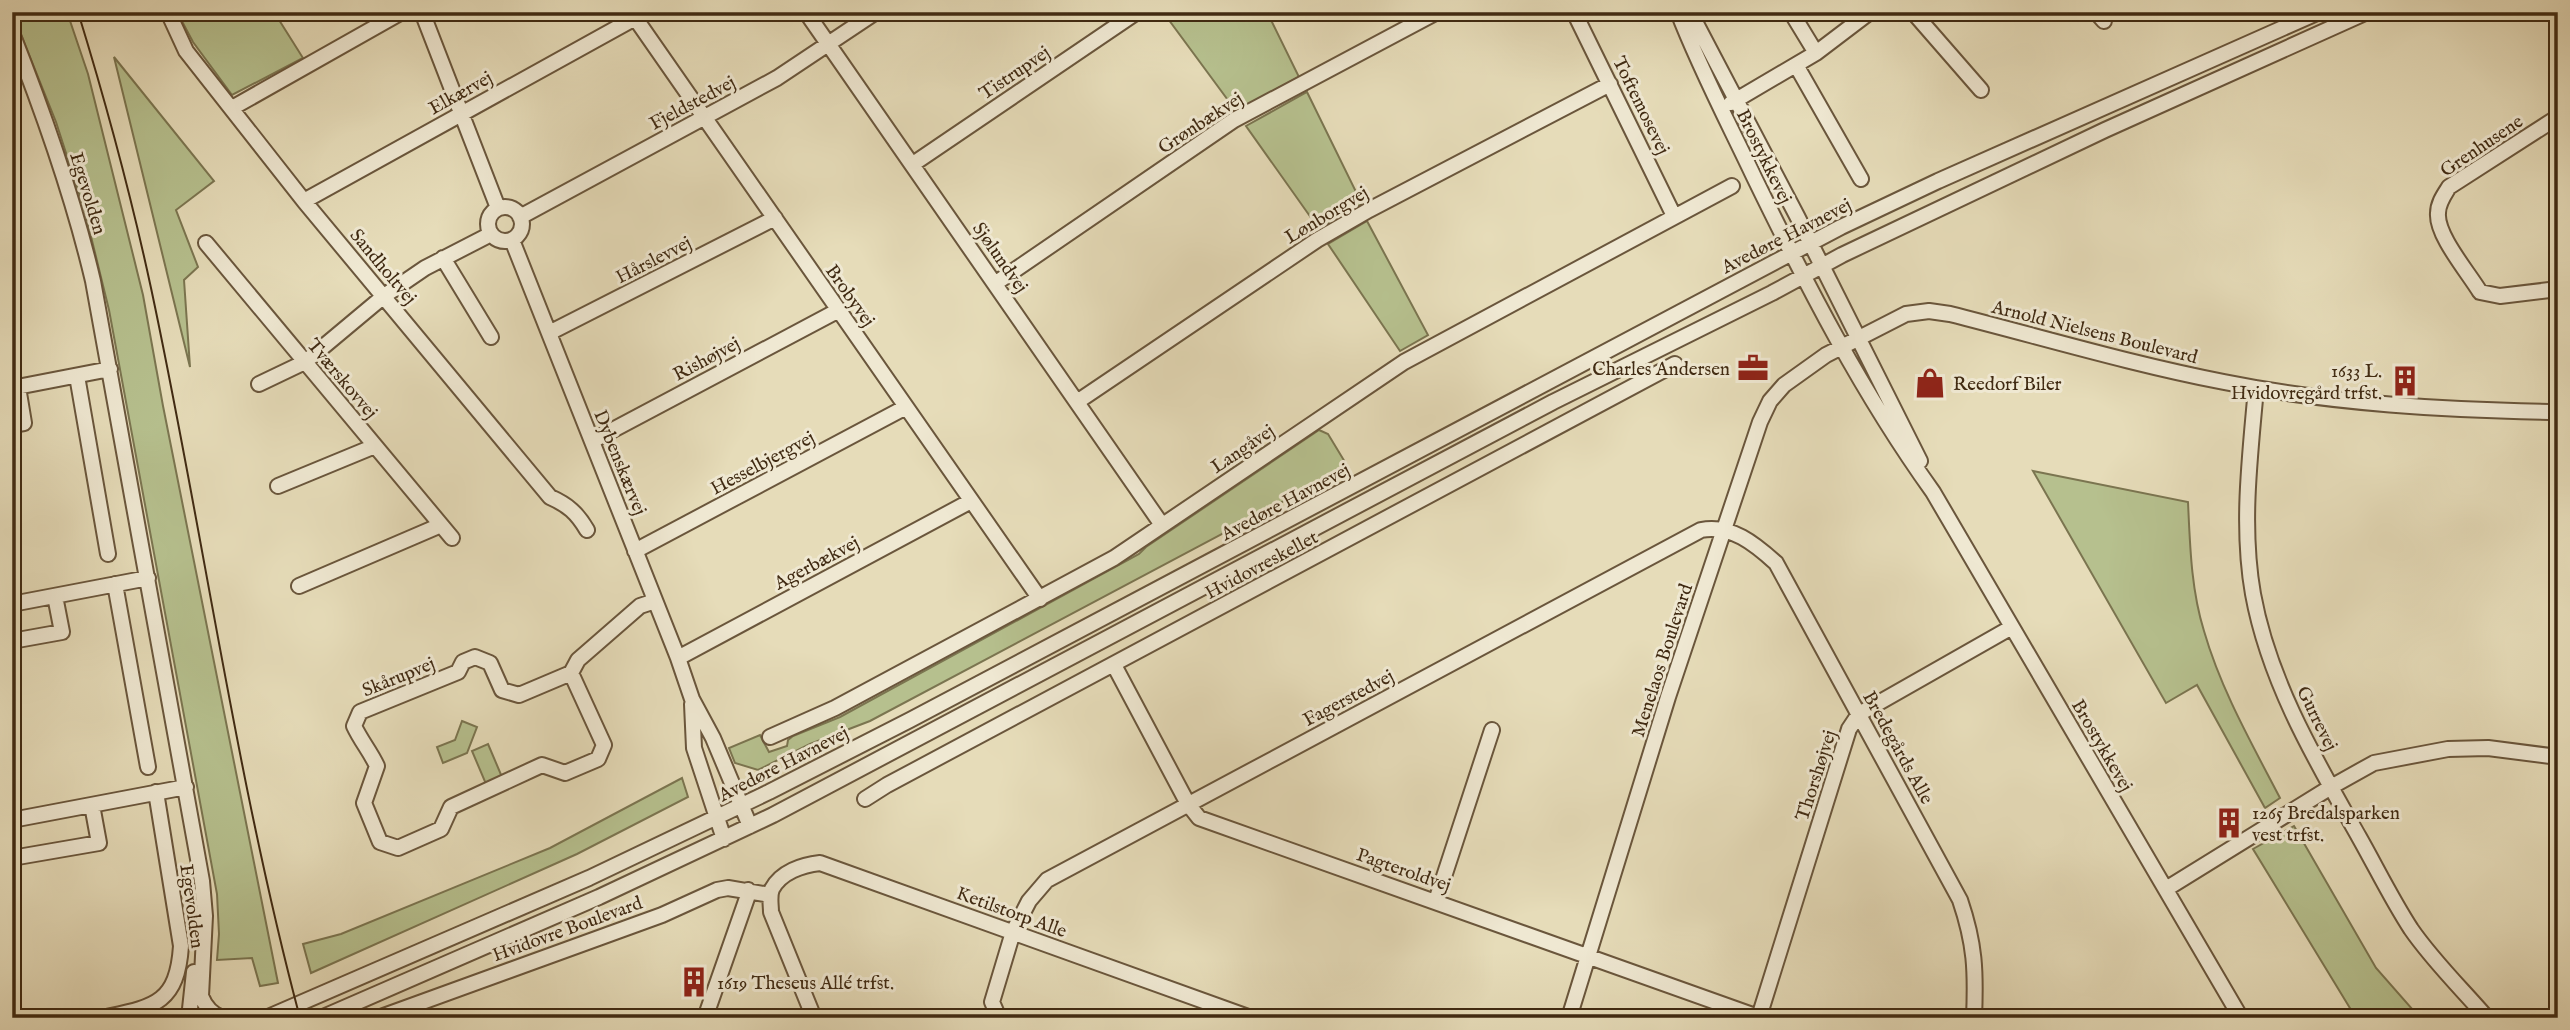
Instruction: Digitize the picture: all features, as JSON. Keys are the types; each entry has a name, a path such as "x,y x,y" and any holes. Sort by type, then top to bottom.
{"street":[{"name":"Sandholtvej","path":"167,12 186,51 304,201 550,497 567,505 579,516 587,530"},
{"path":"232,108 402,12"},
{"path":"422,12 498,208"},
{"name":"Sjølundvej","path":"806,12 1162,525"},
{"name":"Fjeldstedvej","path":"520,217 777,78 876,12"},
{"name":"Tistrupvej","path":"913,164 1137,12"},
{"name":"Grønbækvej","path":"996,284 1234,120 1437,12"},
{"name":"Toftemosevej","path":"1574,12 1674,216"},
{"name":"Brostykkevej","path":"1678,12 1802,276 1840,347 1889,429 1933,492 2241,1018"},
{"name":"Brostykkevej","path":"1690,12 1811,243 1919,458 1933,492"},
{"path":"1791,12 1816,53"},
{"path":"1721,108 1816,53 1870,12"},
{"path":"1913,12 1981,90"},
{"name":"Avedøre Havnevej","path":"266,1018 564,889 741,806 934,708 1791,253 1938,181 2319,12"},
{"name":"Avedøre Havnevej","path":"321,1018 599,897 724,839 1541,409 1802,276 2081,141 2367,12"},
{"name":"Elkærvej","path":"304,201 634,15"},
{"name":"Brobyvej","path":"634,15 1040,599"},
{"name":"Egevolden","path":"12,33 47,120 84,241 110,369 202,881 205,916 201,996 207,1007 223,1018"},
{"path":"1796,65 1861,179"},
{"name":"Lønborgvej","path":"1077,402 1317,240 1381,203 1610,83"},
{"name":"Grenhusene","path":"2558,117 2449,187 2441,200 2438,214 2440,228 2480,292 2500,296 2558,289"},
{"name":"Langåvej","path":"770,737 835,708 1114,558 1404,362 1732,186"},
{"path":"498,208 511,208 520,217 520,233 512,240 500,241 491,234 488,221 498,208"},
{"name":"Hårslevvej","path":"549,333 775,218"},
{"path":"258,384 305,362 384,296 443,258 491,234"},
{"name":"Dybenskærvej","path":"512,240 692,699 713,738 750,826"},
{"name":"Tværskovvej","path":"206,243 452,538"},
{"path":"443,258 491,337"},
{"name":"Rishøjvej","path":"592,440 839,310"},
{"name":"Arnold Nielsens Boulevard","path":"1840,347 1906,314 1928,312 1950,314 2113,357 2256,388 2457,410 2558,412"},
{"name":"Menelaos Boulevard","path":"1569,1018 1668,698 1755,435 1770,401 1784,385 1840,347"},
{"name":"Hvidovreskellet","path":"865,799 1675,364"},
{"path":"12,425 24,423 15,388 110,369"},
{"path":"77,376 108,554"},
{"name":"Gurrevej","path":"2256,388 2247,484 2248,541 2253,594 2267,648 2289,706 2412,930 2487,1018"},
{"name":"Hesselbjergvej","path":"635,551 906,407"},
{"path":"278,486 375,446"},
{"name":"Agerbækvej","path":"678,658 971,501"},
{"path":"299,586 441,525"},
{"name":"Bredegårds Alle","path":"1724,529 1755,544 1776,563 1960,900 1972,934 1976,970 1974,1018"},
{"name":"Fagerstedvej","path":"999,1018 992,1002 1013,932 1029,901 1047,880 1701,530 1724,529"},
{"path":"12,604 148,578"},
{"path":"116,584 148,767"},
{"path":"12,641 62,632 55,596"},
{"name":"Skårupvej","path":"572,673 604,745 598,759 565,773 542,765 451,807 441,829 398,848 380,842 364,803 377,766 368,746 361,742 355,726 360,712 458,672 463,662 475,657 490,663 502,690 519,695 572,673 578,660 595,644 640,606 655,601"},
{"name":"Thorshøjvej","path":"1760,1017 1849,729 1859,714 2012,627"},
{"name":"Pagteroldvej","path":"1114,665 1188,804 1199,818 1760,1017"},
{"name":"Dybenskærvej","path":"692,699 694,748 724,839"},
{"path":"1436,901 1492,730"},
{"path":"2166,889 2331,786 2374,763 2448,749 2488,748 2558,757"},
{"path":"12,820 186,786"},
{"name":"Egevolden","path":"102,1018 144,1009 158,1002 175,980 180,965 181,946 156,792"},
{"path":"12,859 99,843 92,805"},
{"name":"Ketilstorp Alle","path":"770,895 773,887 791,871 802,865 820,863 1251,1018"},
{"name":"Hvidovre Boulevard","path":"378,1018 662,915 717,890 728,888 770,895"},
{"path":"705,1018 748,890"},
{"path":"770,895 771,912 814,1018"},
{"name":"Egevolden","path":"189,1018 192,979 202,947"}],"green space":[{"path":"12,12 67,12 88,74 143,295 278,983 260,986 252,958 217,960 217,894 109,310 85,212 56,122"},
{"path":"177,12 274,12 303,58 232,95 193,42"},
{"path":"1163,12 1267,12 1299,77 1236,111"},
{"path":"114,57 214,181 176,210 198,267 184,280 190,367"},
{"path":"1307,92 1362,204 1319,229 1246,126"},
{"path":"1367,221 1428,335 1400,351 1328,244"},
{"path":"1319,430 1328,434 1348,467 870,721 810,744 758,770 735,763 729,748 760,735 769,752 787,746 788,740 793,736 840,717 1139,554"},
{"path":"2033,471 2188,502 2194,583 2204,631 2228,696 2280,798 2265,808 2197,685 2166,703"},
{"path":"462,721 477,727 467,753 443,763 437,747 455,740"},
{"path":"488,744 502,777 486,784 472,751"},
{"path":"682,778 688,797 577,854 311,973 303,944 341,934 550,848"},
{"path":"2294,826 2376,968 2420,1018 2356,1018 2253,849"}],"tram line":[{"path":"78,12 118,149 151,288 238,746 277,928 300,1018"}],"place":[{"name":"Charles Andersen","path":"1753,368"},
{"name":"1633 L. Hvidovregård trfst.","path":"2405,381"},
{"name":"Reedorf Biler","path":"1930,383"},
{"name":"1265 Bredalsparken vest trfst.","path":"2229,823"},
{"name":"1619 Theseus Allé trfst.","path":"694,982"}]}
